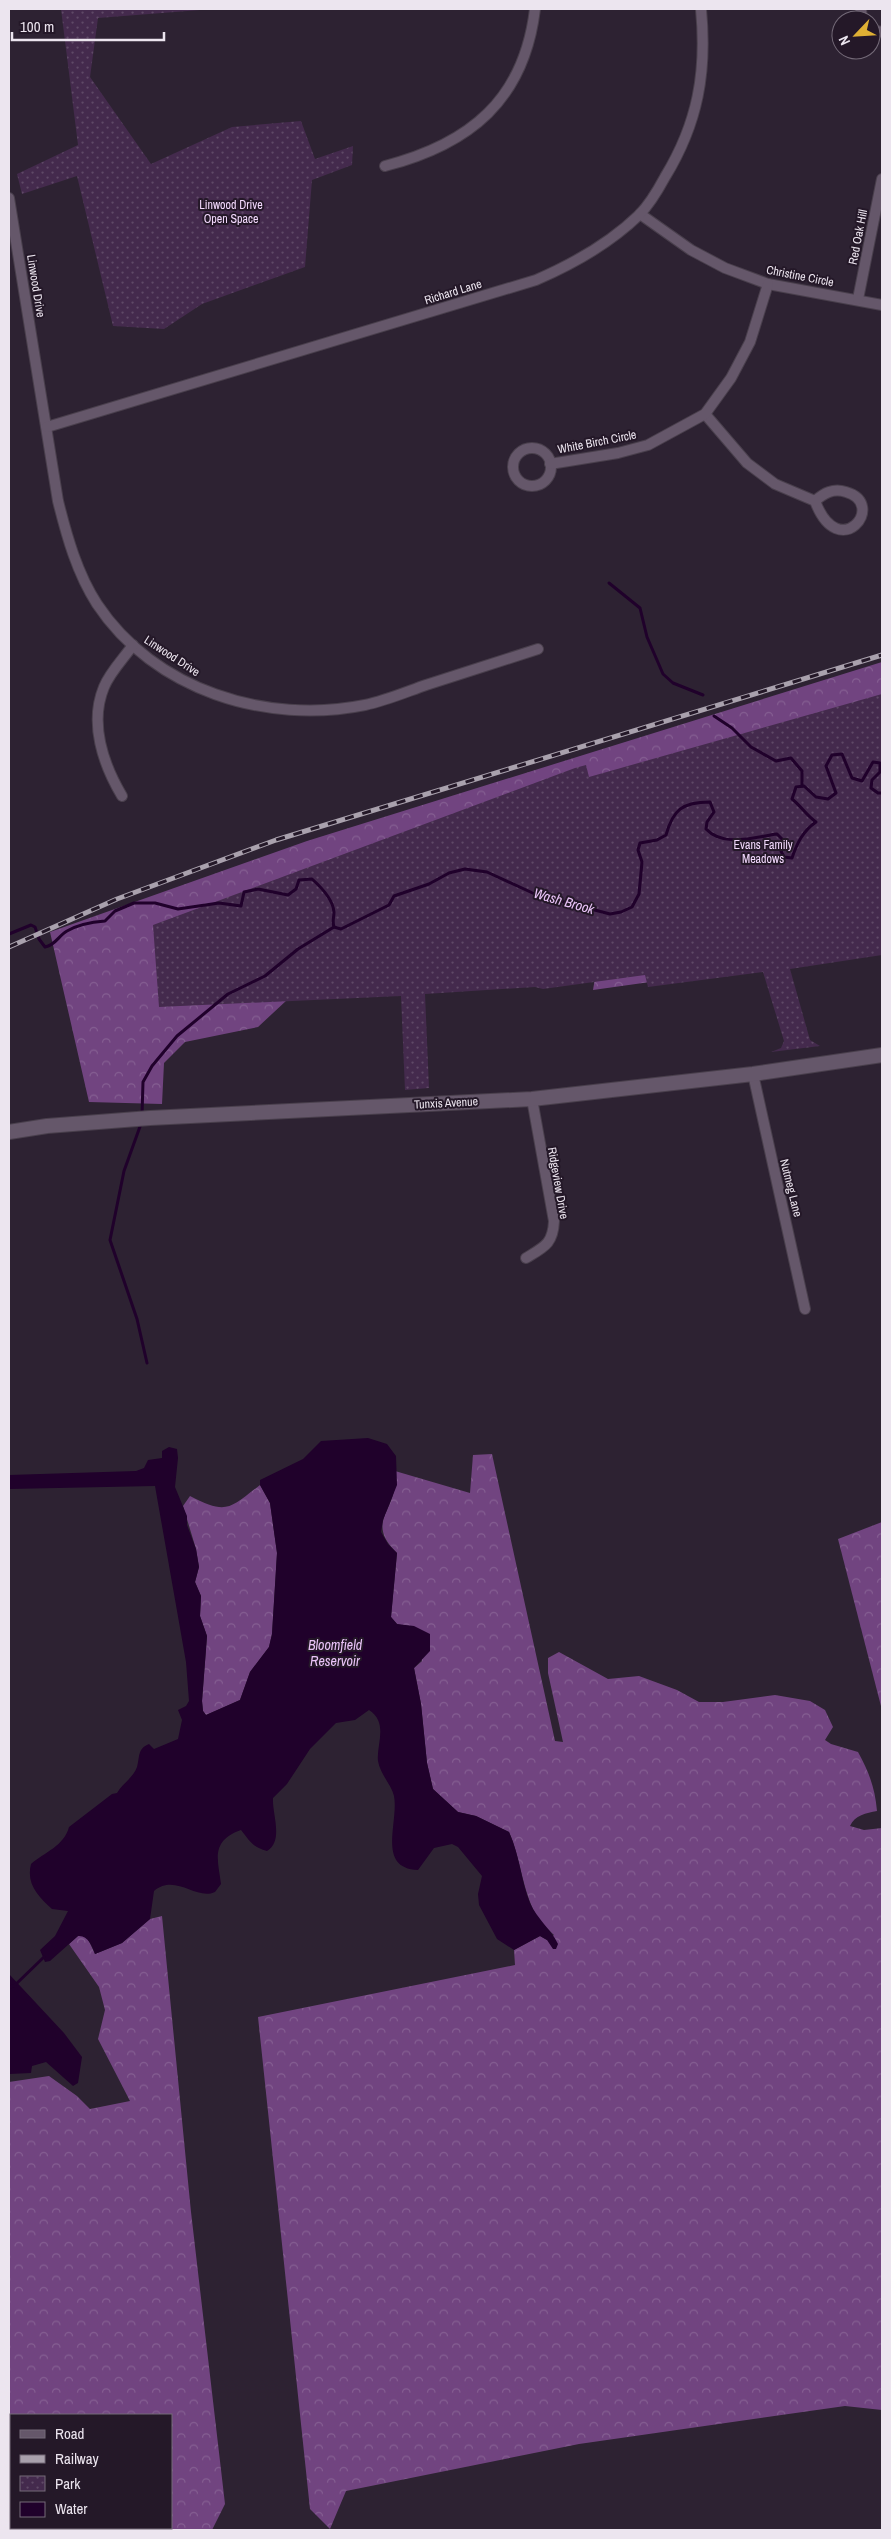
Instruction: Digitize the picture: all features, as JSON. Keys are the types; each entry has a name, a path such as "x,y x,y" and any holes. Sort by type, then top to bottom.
{"main road":[{"name":"Tunxis Avenue","path":"9,1132 47,1126 143,1118 532,1099 753,1074 882,1055"}],"street":[{"path":"385,166 418,157 448,144 484,117 502,97 525,54 532,31 535,9"},
{"name":"Richard Lane","path":"47,427 536,280 572,264 588,254 640,214 678,156 687,136 699,98 703,54 701,9"},
{"name":"Red Oak Hill","path":"858,300 882,179"},
{"name":"Linwood Drive","path":"9,198 58,501 70,544 98,604 133,646 186,682 215,695 256,706 293,712 366,705 538,649"},
{"name":"Christine Circle","path":"640,214 691,250 716,264 768,284 882,304"},
{"name":"White Birch Circle","path":"550,464 618,453 648,444 705,414 731,378 750,342 768,284"},
{"path":"705,414 748,463 775,484 815,501 825,522 839,530 850,529 860,523 863,516 862,507 857,499 848,492 835,490 824,493 815,501"},
{"path":"122,796 108,772 100,744 99,703 105,685 133,646"},
{"name":"Nutmeg Lane","path":"753,1074 805,1308"},
{"name":"Ridgeview Drive","path":"526,1258 544,1247 553,1236 554,1221 532,1099"}],"green space":[{"name":"Linwood Drive Open Space","path":"61,9 213,9 98,18 90,77 151,164 232,127 301,121 315,159 353,146 352,165 312,180 305,267 202,304 164,329 113,326 77,176 22,194 17,174 78,145"},
{"name":"Evans Family Meadows","path":"882,662 882,947 857,953 593,990 598,960 287,1000 258,1027 185,1042 164,1063 162,1104 89,1102 50,932 307,841"},
{"name":"Evans Family Meadows","path":"882,694 882,955 790,969 810,1040 820,1046 771,1052 781,1048 784,1041 763,972 648,987 645,975 543,989 535,987 425,994 429,1088 405,1090 401,996 159,1007 153,925 575,768 586,765 589,777"},
{"path":"492,1454 555,1741 563,1742 548,1673 548,1658 559,1652 608,1679 639,1676 677,1690 699,1702 723,1702 775,1695 810,1701 825,1710 833,1727 825,1740 831,1744 858,1752 868,1773 875,1795 877,1811 858,1817 850,1826 864,1830 882,1828 882,2410 845,2406 579,2444 346,2491 330,2529 310,2509 258,2017 515,1965 514,1950 540,1936 547,1940 554,1935 538,1918 531,1905 509,1832 476,1816 458,1812 433,1789 427,1763 421,1704 414,1668 422,1661 410,1627 397,1624 391,1617 397,1553 387,1542 383,1532 383,1523 393,1496 395,1471 470,1493 473,1455"},
{"path":"260,1485 270,1503 277,1553 272,1634 269,1647 250,1672 240,1700 206,1715 203,1711 202,1701 207,1636 200,1616 201,1596 195,1582 199,1567 196,1549 183,1506 190,1496 212,1506 227,1507 241,1500"},
{"path":"882,1522 882,1710 838,1539"},
{"path":"162,1916 191,2212 225,2504 212,2530 9,2530 9,2082 49,2076 77,2096 90,2109 130,2101 98,2039 105,2010 99,1987 69,1944 82,1935 88,1939 95,1954 122,1943 150,1919"}],"water":[{"name":"Bloomfield Reservoir","path":"368,1438 387,1444 396,1456 397,1485 383,1520 381,1532 388,1544 397,1553 391,1617 397,1624 414,1626 430,1634 430,1651 414,1668 421,1704 427,1763 433,1789 458,1812 476,1816 509,1832 516,1850 530,1903 558,1944 556,1949 553,1949 547,1940 540,1936 514,1950 497,1939 479,1905 478,1894 482,1876 458,1847 452,1844 434,1848 418,1870 405,1867 397,1861 393,1853 392,1842 394,1796 378,1761 379,1721 369,1710 355,1720 336,1723 310,1749 287,1784 273,1798 276,1834 272,1847 267,1851 258,1848 241,1830 231,1834 224,1840 218,1852 221,1884 215,1892 208,1894 178,1886 162,1886 154,1891 150,1919 122,1943 95,1954 87,1939 78,1936 50,1961 45,1962 40,1950 55,1936 68,1911 52,1909 34,1889 30,1878 31,1864 58,1844 67,1834 69,1827 112,1794 117,1793 135,1771 142,1748 149,1744 154,1749 178,1739 182,1720 178,1710 186,1706 189,1701 186,1662 155,1486 9,1489 9,1475 136,1471 144,1468 148,1460 162,1458 162,1451 169,1447 177,1449 175,1487 187,1516 187,1525 196,1549 199,1567 195,1582 201,1596 200,1616 207,1636 202,1701 203,1711 206,1715 240,1700 250,1672 269,1647 272,1634 277,1553 270,1503 260,1485 260,1480 303,1459 321,1441"},
{"path":"9,1974 64,2033 82,2057 78,2083 73,2086 46,2062 32,2066 31,2073 9,2074"}],"waterway":[{"path":"609,583 640,608 647,637 663,674 673,683 703,695"},
{"path":"714,716 732,728 751,747 776,761 791,758 802,771 802,786"},
{"name":"Wash Brook","path":"9,934 31,925 35,927 39,939 45,947 72,929 86,924 105,921 115,911 134,903 155,903 178,909 219,903 241,906 244,892 258,889 288,895 296,889 299,880 312,879 329,898 334,912 334,927 341,929 389,905 394,896 429,884 449,873 465,869 487,872 537,895 610,914 632,907 639,894 642,862 638,850 640,843 657,840 666,835 672,819 680,809 686,806 700,802 710,802 714,812 707,822 706,829 713,835 722,838 740,840 777,834 783,840 781,851 784,857 792,858 801,838 807,829 816,822 792,799 796,787 804,786 816,797 828,799 836,793 826,766 832,755 842,754 852,778 862,781 873,762 880,763 880,772 872,780 871,788 878,793 882,793"},
{"path":"142,1115 143,1082 152,1066 177,1036 228,994 265,976 298,949 334,927"},
{"path":"142,1121 124,1171 110,1240 137,1319 147,1363"},
{"path":"9,1987 14,1986 44,1957"}],"railway":[{"path":"9,947 117,899 276,840 882,655"}]}
